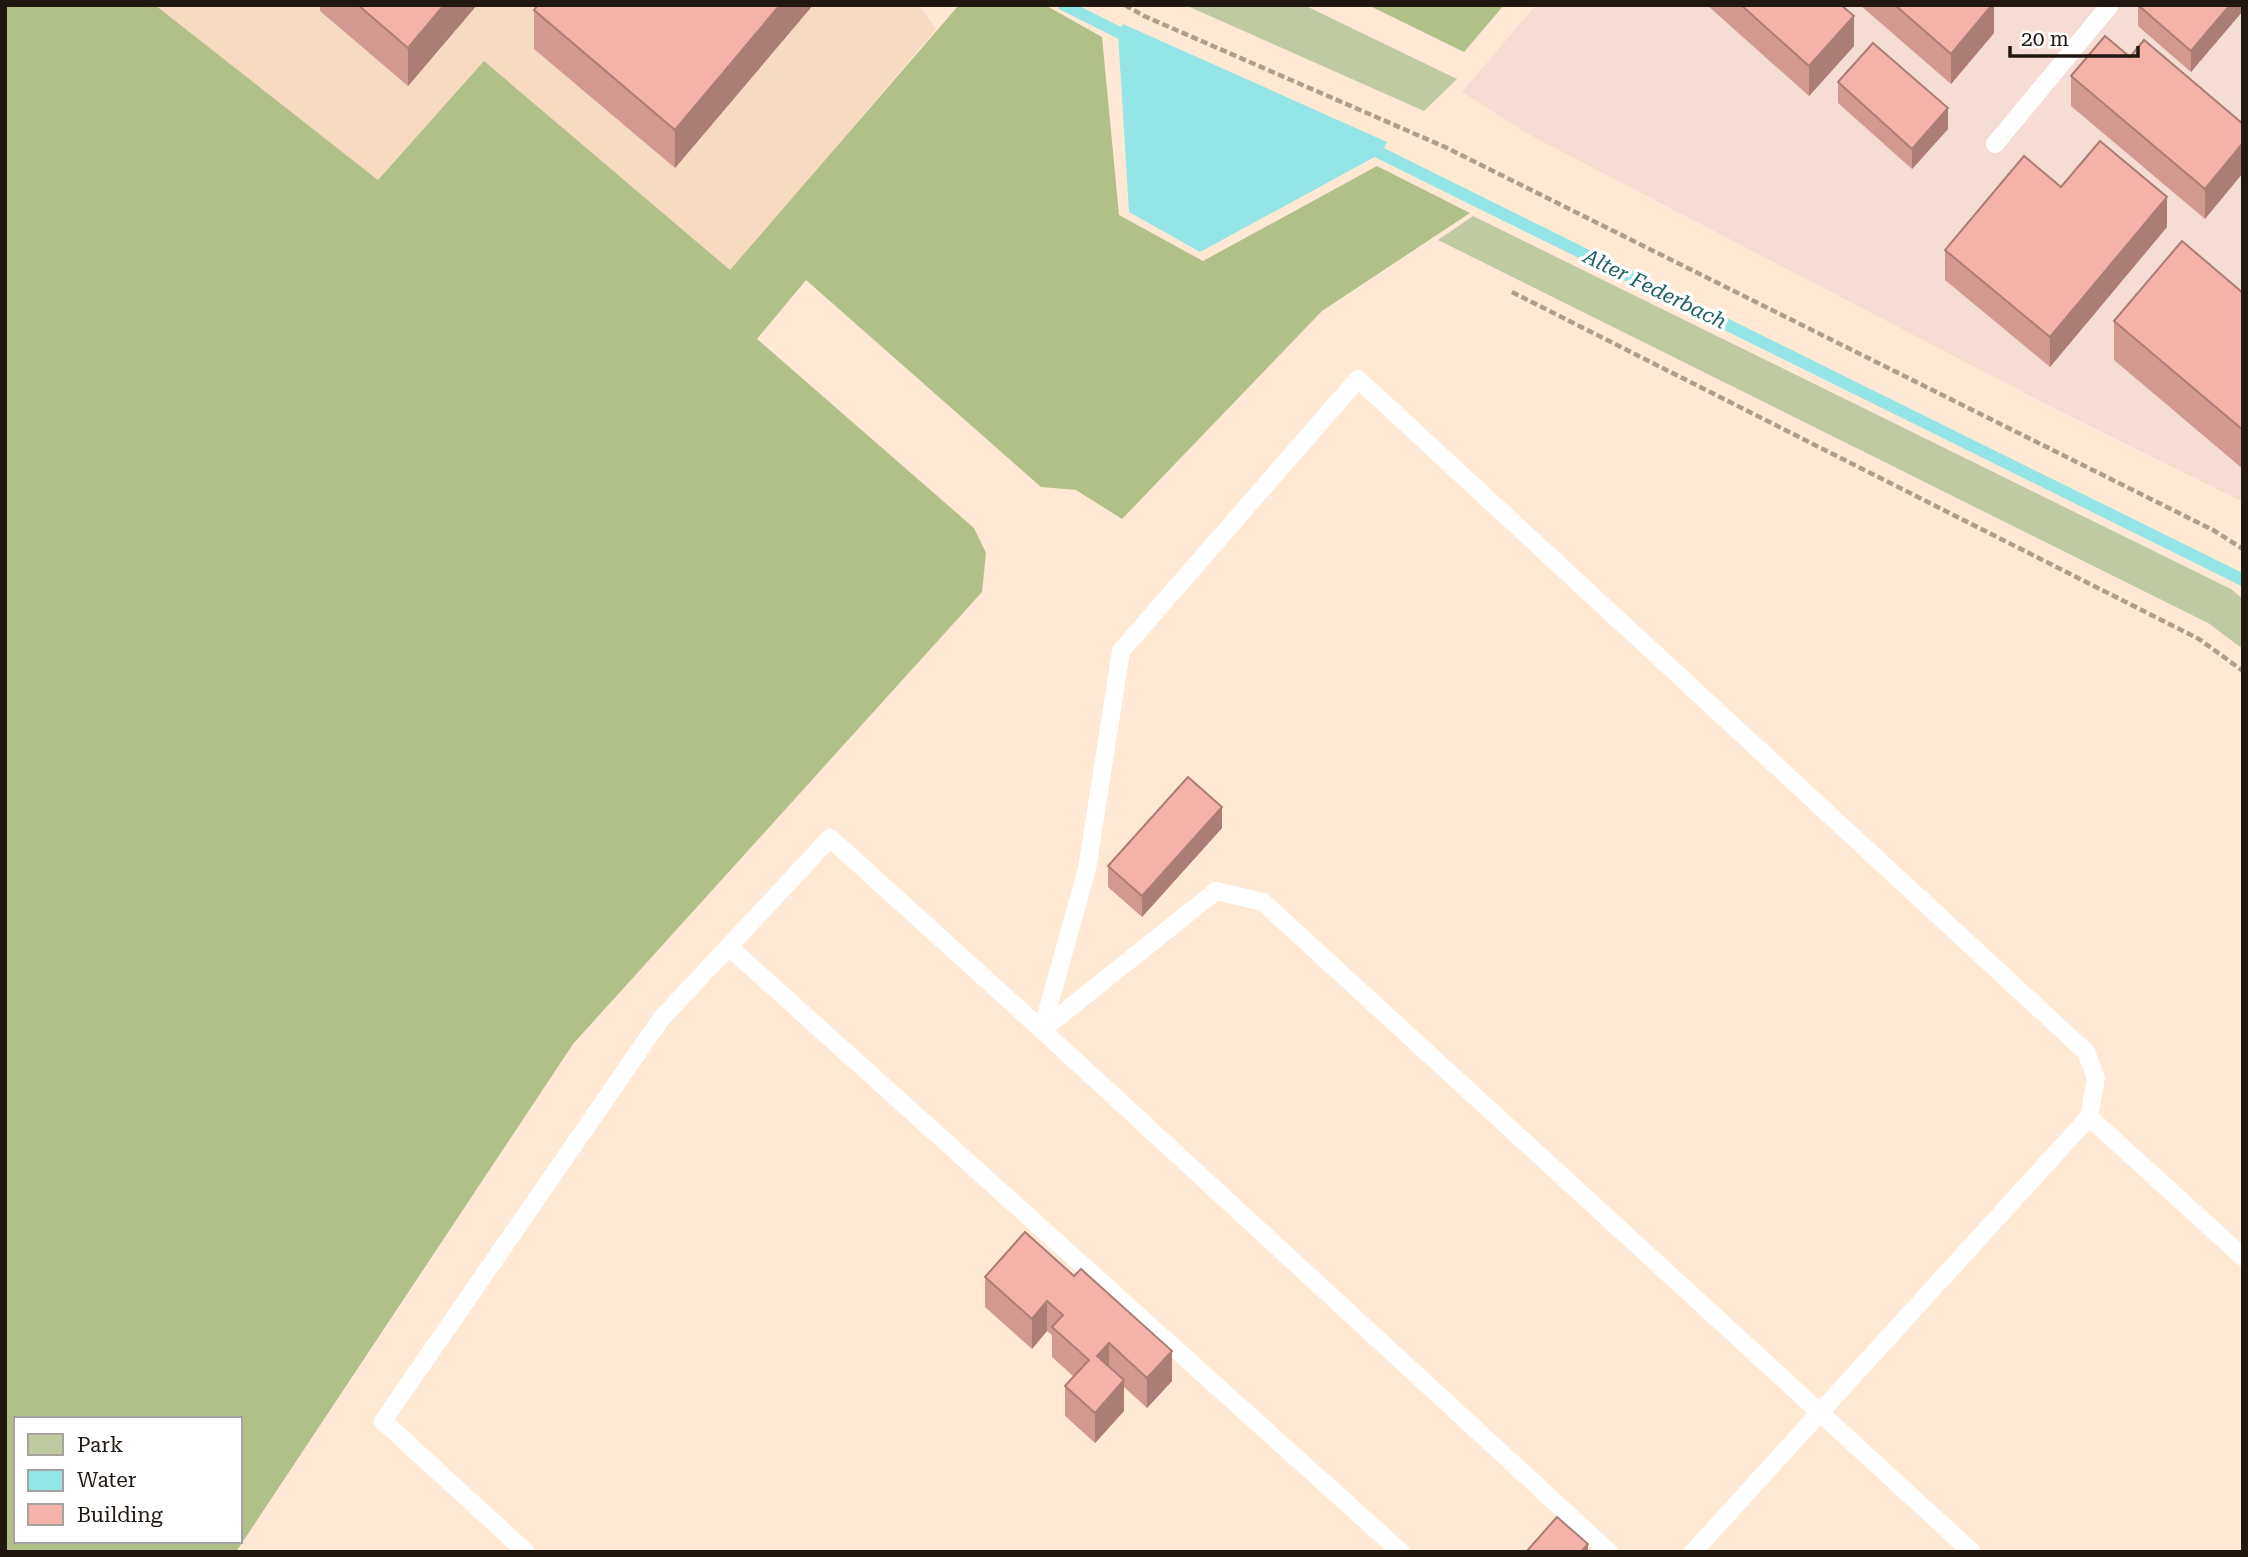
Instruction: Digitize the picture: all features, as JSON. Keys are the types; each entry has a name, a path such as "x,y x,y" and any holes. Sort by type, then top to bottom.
{"lane":[{"path":"1995,144 2110,5"},
{"path":"1042,1031 1087,869 1121,651 1358,380 2086,1052 2096,1079 2089,1117 1693,1552"},
{"path":"526,1552 383,1421 662,1019 830,838 1609,1552"},
{"path":"1042,1031 1216,891 1263,902 1972,1552"},
{"path":"729,947 1401,1552"},
{"path":"2089,1117 2243,1256"}],"path":[{"path":"1125,5 1144,16 1445,148 2188,518 2243,549"},
{"path":"1512,292 2199,639 2243,671"}],"shaded area":[{"path":"155,5 919,5 936,29 731,271 484,62 378,180"},
{"path":"1536,5 2243,5 2243,502 2040,401 1530,135 1462,92"}],"green space":[{"path":"5,5 155,5 378,180 484,61 730,270 959,5 1045,5 1102,37 1119,215 1203,261 1377,166 1470,213 1322,311 1122,519 1076,490 1041,487 806,280 757,339 974,528 986,553 982,592 573,1044 242,1543 242,1417 14,1417 14,1543 242,1543 236,1552 5,1552"},
{"path":"1185,5 1304,5 1457,79 1424,111"},
{"path":"1368,5 1504,5 1464,52"},
{"path":"1473,216 2231,589 2243,599 2243,649 2208,623 1438,240"}],"water":[{"path":"1123,24 1387,142 1382,153 1200,252 1129,212 1118,32"}],"building":[{"path":"358,5 444,5 408,48"},
{"path":"538,5 780,5 675,130 534,10"},
{"path":"1741,5 1841,5 1854,16 1809,66"},
{"path":"1895,5 1992,5 1951,54"},
{"path":"2138,5 2230,5 2191,51"},
{"path":"2105,36 2130,57 2144,40 2243,124 2243,143 2205,189 2071,76"},
{"path":"1873,43 1948,108 1912,149 1838,82"},
{"path":"2100,141 2167,197 2050,337 1945,250 2024,156 2061,187"},
{"path":"2182,241 2243,293 2243,430 2114,321"},
{"path":"1188,777 1222,807 1142,896 1108,866"},
{"path":"1025,1232 1074,1276 1081,1269 1172,1351 1147,1378 1109,1343 1097,1356 1124,1380 1095,1413 1065,1386 1089,1360 1052,1327 1063,1315 1047,1301 1032,1319 985,1277"},
{"path":"1557,1517 1588,1544 1581,1552 1526,1552"}],"waterway":[{"name":"Alter Federbach","path":"1064,5 1132,39"},
{"name":"Alter Federbach","path":"1368,147 2243,580"}]}
